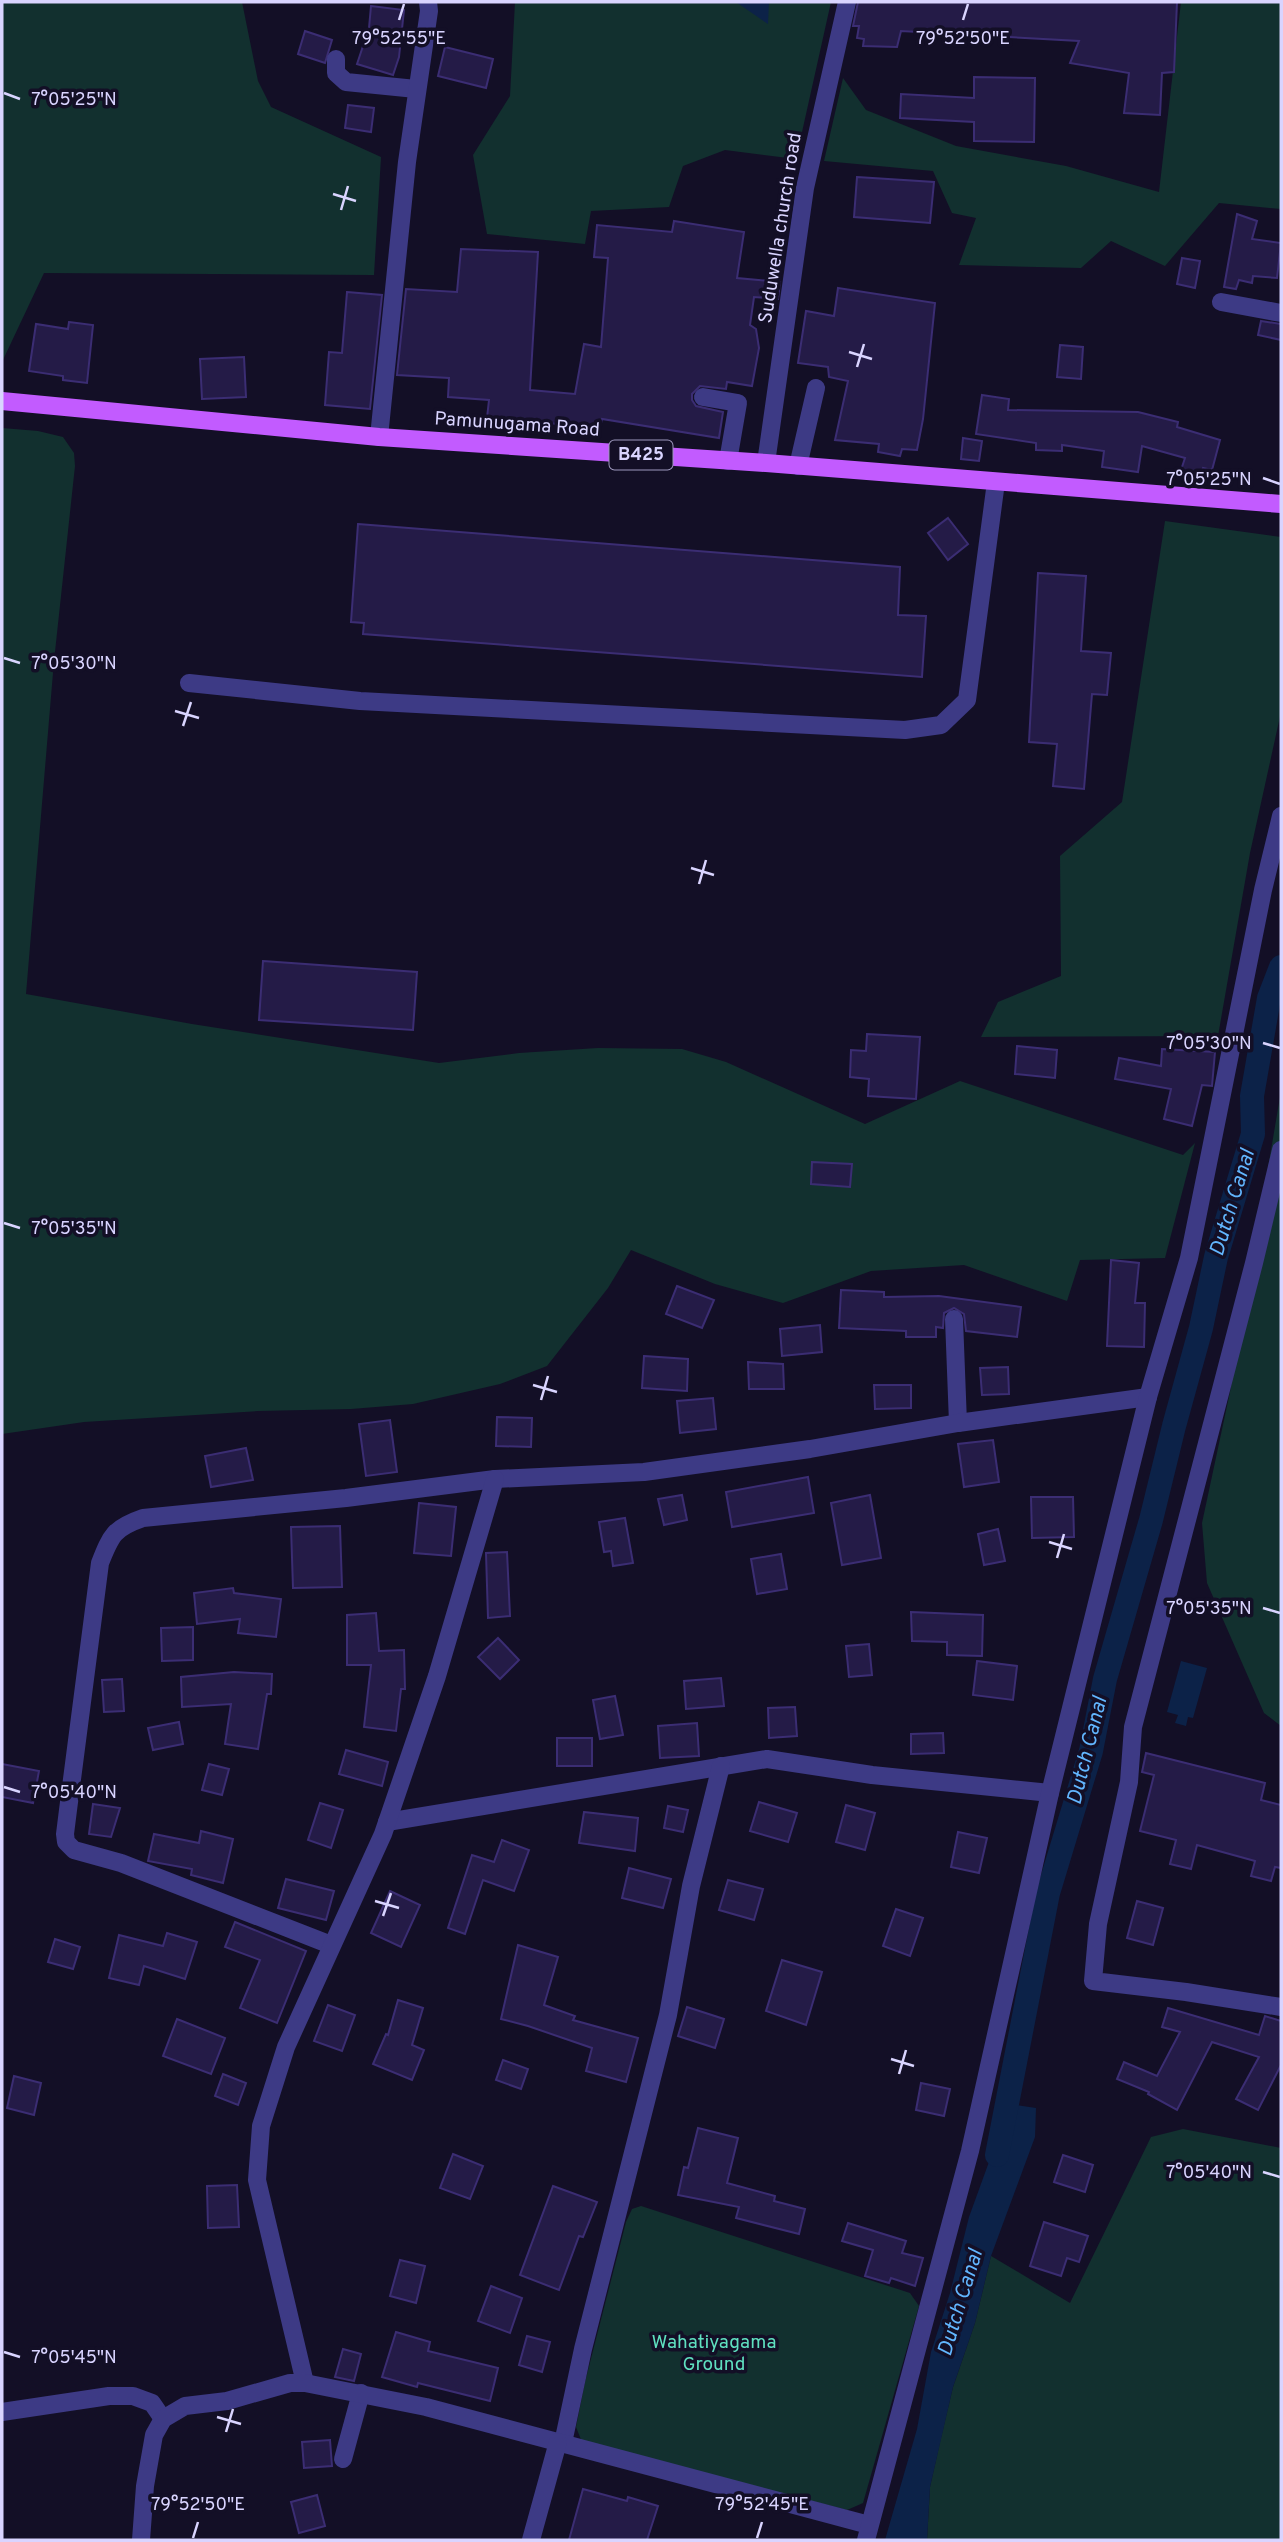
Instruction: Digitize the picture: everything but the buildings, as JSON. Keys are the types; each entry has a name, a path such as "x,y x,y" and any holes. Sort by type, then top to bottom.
{"main road":[{"name":"Pamunugama Road","path":"2,401 379,437 766,463 1281,503"}],"street":[{"path":"379,437 416,89 428,2"},
{"name":"Suduwella church road","path":"766,463 806,188 847,2"},
{"path":"336,59 336,73 346,82 416,89"},
{"path":"1221,302 1281,313"},
{"path":"798,466 816,388"},
{"path":"703,397 738,403 728,461"},
{"path":"189,683 388,703 905,730 941,725 967,700 996,482"},
{"path":"141,2540 145,2486 153,2435 163,2419 185,2406 227,2401 289,2383 305,2382 426,2407 560,2443 868,2533 971,2151 1050,1793 1148,1397 1189,1258 1263,890 1281,816"},
{"path":"1281,1150 1133,1727 1129,1782 1098,1924 1093,1981 1281,2007"},
{"path":"954,1319 957,1423"},
{"path":"331,1945 133,1867 74,1850 66,1842 100,1563 110,1537 122,1525 143,1518 346,1498 495,1479 644,1472 810,1449 957,1423 1148,1397"},
{"path":"305,2382 257,2179 261,2126 286,2047 387,1822 438,1676 495,1479"},
{"path":"387,1822 767,1759 872,1775 1050,1793"},
{"path":"531,2540 560,2443 668,2015 691,1886 721,1766"},
{"path":"344,2459 361,2393"},
{"path":"2,2412 110,2396 133,2396 152,2403 163,2419"}],"green space":[{"path":"2,2 242,2 258,81 271,107 381,157 374,275 44,273 2,362"},
{"path":"515,2 831,2 796,159 725,150 683,166 669,207 591,211 585,244 487,234 473,155 510,96"},
{"path":"1181,2 1281,2 1281,209 1219,203 1165,266 1111,241 1081,268 959,265 976,218 952,213 933,171 824,161 843,78 866,110 956,146 1066,166 1159,192"},
{"path":"2,428 38,431 63,437 74,453 75,466 54,661 26,994 192,1024 439,1063 519,1053 598,1048 682,1049 726,1062 865,1124 960,1081 1183,1155 1195,1143 1165,1258 1080,1260 1067,1301 964,1265 871,1271 783,1303 715,1284 631,1250 608,1288 547,1366 500,1384 413,1404 84,1422 2,1434"},
{"path":"1165,521 1281,537 1281,712 1250,853 1218,1036 981,1037 998,1002 1061,976 1060,856 1122,802"},
{"path":"1281,1091 1281,1726 1264,1713 1207,1583 1202,1523 1230,1392"},
{"path":"1183,2129 1281,2148 1281,2540 927,2540 930,2487 940,2442 953,2387 975,2323 991,2256 1070,2303 1151,2137"},
{"name":"Wahatiyagama Ground","path":"641,2206 910,2293 919,2306 863,2503 847,2510 582,2442 576,2427 585,2382 626,2222 632,2209"}],"water":[{"path":"736,2 769,2 768,24"},
{"path":"1181,1661 1207,1668 1193,1718 1188,1717 1186,1726 1175,1723 1178,1715 1167,1712"},
{"path":"1010,2104 1036,2108 1035,2137 991,2256 975,2323 953,2387 930,2487 927,2540 885,2540 917,2429 931,2352 950,2293 969,2217"}],"waterway":[{"name":"Dutch Canal","path":"997,2155 1048,1893 1091,1751 1105,1679 1151,1520 1201,1328 1216,1257 1253,1134 1252,1096 1269,998 1281,967"}]}
